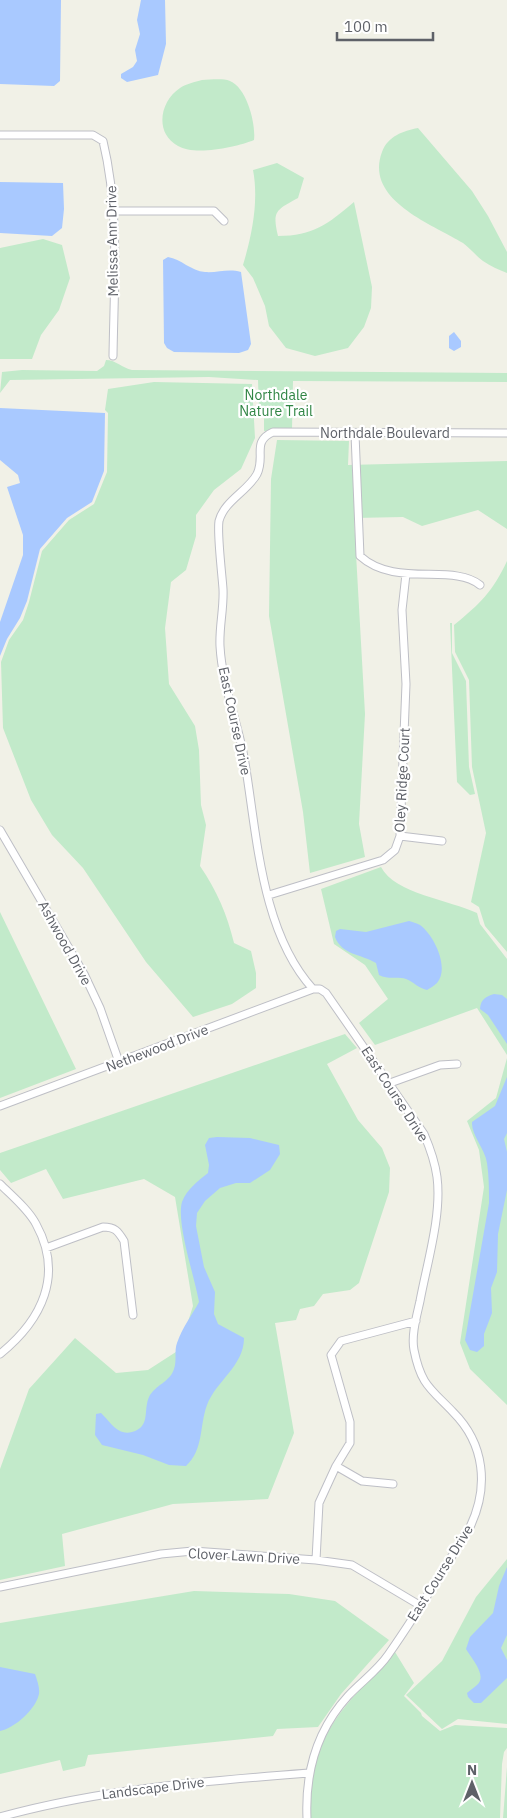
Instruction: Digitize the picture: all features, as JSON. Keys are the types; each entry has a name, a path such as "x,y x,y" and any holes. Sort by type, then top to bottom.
{"street":[{"name":"Melissa Ann Drive","path":"0,135 93,135 103,141 109,166 114,211 114,356"},
{"path":"114,211 214,212 224,221"},
{"name":"Northdale Boulevard","path":"264,436 273,432 355,434 507,433"},
{"path":"355,434 360,556 371,566 406,574 465,577 480,585"},
{"name":"East Course Drive","path":"264,436 260,444 260,463 256,474 225,509 219,522 224,600 220,644 222,666 244,756 260,860 287,954 299,974 313,989 326,993 424,1134 433,1155 437,1177 438,1204 416,1321 414,1347 421,1375 433,1394 454,1412 468,1430 477,1448 482,1468 482,1490 477,1512 470,1527 387,1657 348,1696 332,1716 318,1744 309,1773 307,1818"},
{"name":"Oley Ridge Court","path":"269,895 383,860 395,850 400,836 406,684 402,610 406,574"},
{"name":"Ashwood Drive","path":"0,830 84,974 100,1008 119,1062"},
{"path":"400,836 442,840"},
{"name":"Nethewood Drive","path":"0,1106 313,989"},
{"path":"390,1083 440,1065 458,1064"},
{"path":"0,1184 36,1223 46,1248 47,1283 40,1308 19,1338 0,1354"},
{"path":"46,1248 103,1227 111,1227 118,1231 124,1241 133,1315"},
{"path":"316,1560 319,1503 336,1466 350,1443 350,1422 331,1355 341,1341 416,1321"},
{"path":"336,1466 362,1481 392,1484"},
{"name":"Clover Lawn Drive","path":"0,1587 193,1551 316,1560 352,1565 421,1606"},
{"name":"Landscape Drive","path":"0,1817 87,1796 309,1773"}],"green space":[{"path":"202,80 230,81 236,85 246,99 252,116 254,140 227,148 195,150 185,149 170,140 165,133 162,117 168,101 180,88"},
{"path":"418,128 472,191 488,216 507,252 507,273 480,259 463,243 419,219 392,197 383,184 379,169 385,146 397,135"},
{"path":"277,163 304,178 298,198 280,209 276,216 278,236 311,231 336,217 354,202 372,287 371,308 364,327 348,348 315,356 286,348 269,326 265,306 253,278 243,265 254,218 255,182 253,170"},
{"path":"43,239 62,245 70,278 59,310 41,335 32,359 0,359 0,248"},
{"name":"Northdale Nature Trail","path":"106,360 113,361 132,370 507,373 507,382 293,381 292,429 264,431 264,418 259,412 258,380 209,377 10,380 0,393 2,372 22,370 97,371 104,366"},
{"path":"154,382 252,384 255,438 241,469 214,490 196,515 196,536 186,570 171,582 165,628 169,684 195,726 199,750 201,805 206,825 200,866 212,884 221,903 234,943 251,951 256,973 256,988 232,1004 193,1017 146,962 83,868 52,835 31,800 3,728 1,662 9,640 23,620 42,551 69,520 94,504 107,472 108,413 105,410 108,389"},
{"path":"277,440 349,441 348,465 507,461 507,529 478,510 422,526 403,517 354,518 365,714 359,824 365,857 310,873 303,812 269,616 271,479"},
{"path":"507,561 507,952 485,926 479,907 471,902 486,833 472,767 469,680 455,652 454,625 485,596"},
{"path":"450,623 452,623 452,653 466,681 469,767 475,794 470,795 457,782"},
{"path":"381,867 398,884 410,890 477,913 480,924 507,959 507,1055 477,1008 375,1045 359,1023 388,999 365,965 334,944 321,889"},
{"path":"0,912 76,1069 0,1098"},
{"path":"345,1034 357,1048 327,1064 358,1120 382,1148 390,1168 389,1192 359,1283 350,1290 323,1294 314,1306 300,1309 296,1320 275,1323 294,1433 268,1499 173,1504 62,1534 65,1566 0,1580 0,1469 29,1389 75,1338 116,1373 148,1370 179,1350 193,1306 175,1197 144,1179 63,1199 46,1169 11,1183 0,1170 0,1153"},
{"path":"507,1058 507,1405 470,1369 460,1343 484,1187 479,1150 467,1121 496,1098"},
{"path":"507,1559 507,1724 458,1719 442,1729 406,1695 442,1661 476,1597"},
{"path":"194,1591 289,1594 335,1601 389,1640 341,1694 318,1727 277,1729 273,1736 88,1755 85,1766 63,1771 60,1760 0,1774 0,1623"},
{"path":"395,1652 414,1683 404,1696 422,1716 440,1731 455,1725 507,1728 507,1748 504,1752 502,1764 500,1818 311,1818 313,1774 324,1739 334,1722 358,1691"},
{"path":"507,1767 507,1818 503,1818"}],"water":[{"path":"0,0 61,0 60,81 54,86 0,84"},
{"path":"141,0 165,0 166,44 158,75 127,82 121,78 121,74 133,67 137,61 135,50 140,34 137,20"},
{"path":"0,182 63,183 64,209 62,228 52,236 0,233"},
{"path":"168,257 200,271 232,270 241,272 251,344 248,350 239,353 174,352 167,348 164,343 163,260"},
{"path":"454,332 461,341 461,347 454,351 449,348 449,336"},
{"path":"0,408 105,413 104,471 92,502 67,518 40,549 27,601 0,656 0,622 23,555 23,535 7,487 20,483 18,475 0,460"},
{"path":"409,921 419,924 425,930 439,952 442,969 441,977 437,983 427,990 406,979 379,975 376,963 347,951 338,943 335,937 336,931 340,929 366,932"},
{"path":"494,994 502,995 507,999 507,1044 488,1015 480,1009 484,999"},
{"path":"507,1077 507,1133 504,1139 507,1152 507,1190 498,1234 497,1272 491,1288 492,1313 484,1334 484,1346 477,1352 470,1350 465,1340 489,1203 489,1188 486,1158 472,1127 472,1122 495,1106"},
{"path":"209,1138 250,1138 279,1145 280,1154 270,1170 250,1183 236,1183 220,1188 205,1201 197,1213 196,1226 204,1267 215,1292 214,1314 218,1324 244,1338 243,1348 235,1365 211,1396 207,1405 196,1452 192,1459 186,1466 169,1465 143,1455 102,1445 95,1435 96,1414 101,1413 114,1427 122,1432 127,1433 138,1430 144,1422 149,1397 169,1377 174,1369 179,1337 199,1302 184,1237 181,1211 182,1202 190,1189 208,1173 209,1165 205,1145"},
{"path":"507,1567 507,1635 501,1648 507,1660 507,1678 481,1703 474,1703 467,1693 477,1685 481,1677 478,1667 466,1649 470,1637 493,1613 499,1586"},
{"path":"0,1667 35,1674 39,1694 34,1706 24,1717 12,1726 0,1731"}]}
